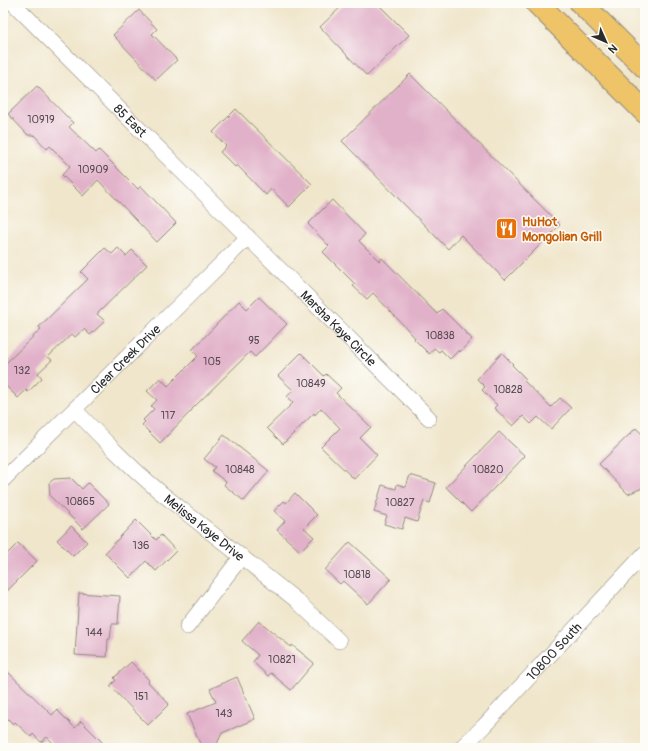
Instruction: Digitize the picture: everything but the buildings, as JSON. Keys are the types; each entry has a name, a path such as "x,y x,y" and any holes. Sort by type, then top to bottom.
{"main road":[{"path":"537,3 645,112"},
{"path":"581,3 645,67"}],"street":[{"name":"85 East","path":"13,3 248,238"},
{"name":"Clear Creek Drive","path":"3,480 248,238"},
{"name":"Marsha Kaye Circle","path":"248,238 429,418"},
{"name":"Melissa Kaye Drive","path":"74,410 138,474 296,600 339,641"},
{"name":"10800 South","path":"462,748 645,553"},
{"path":"186,627 242,556"}],"place":[{"name":"HuHot Mongolian Grill","path":"507,228"}]}
